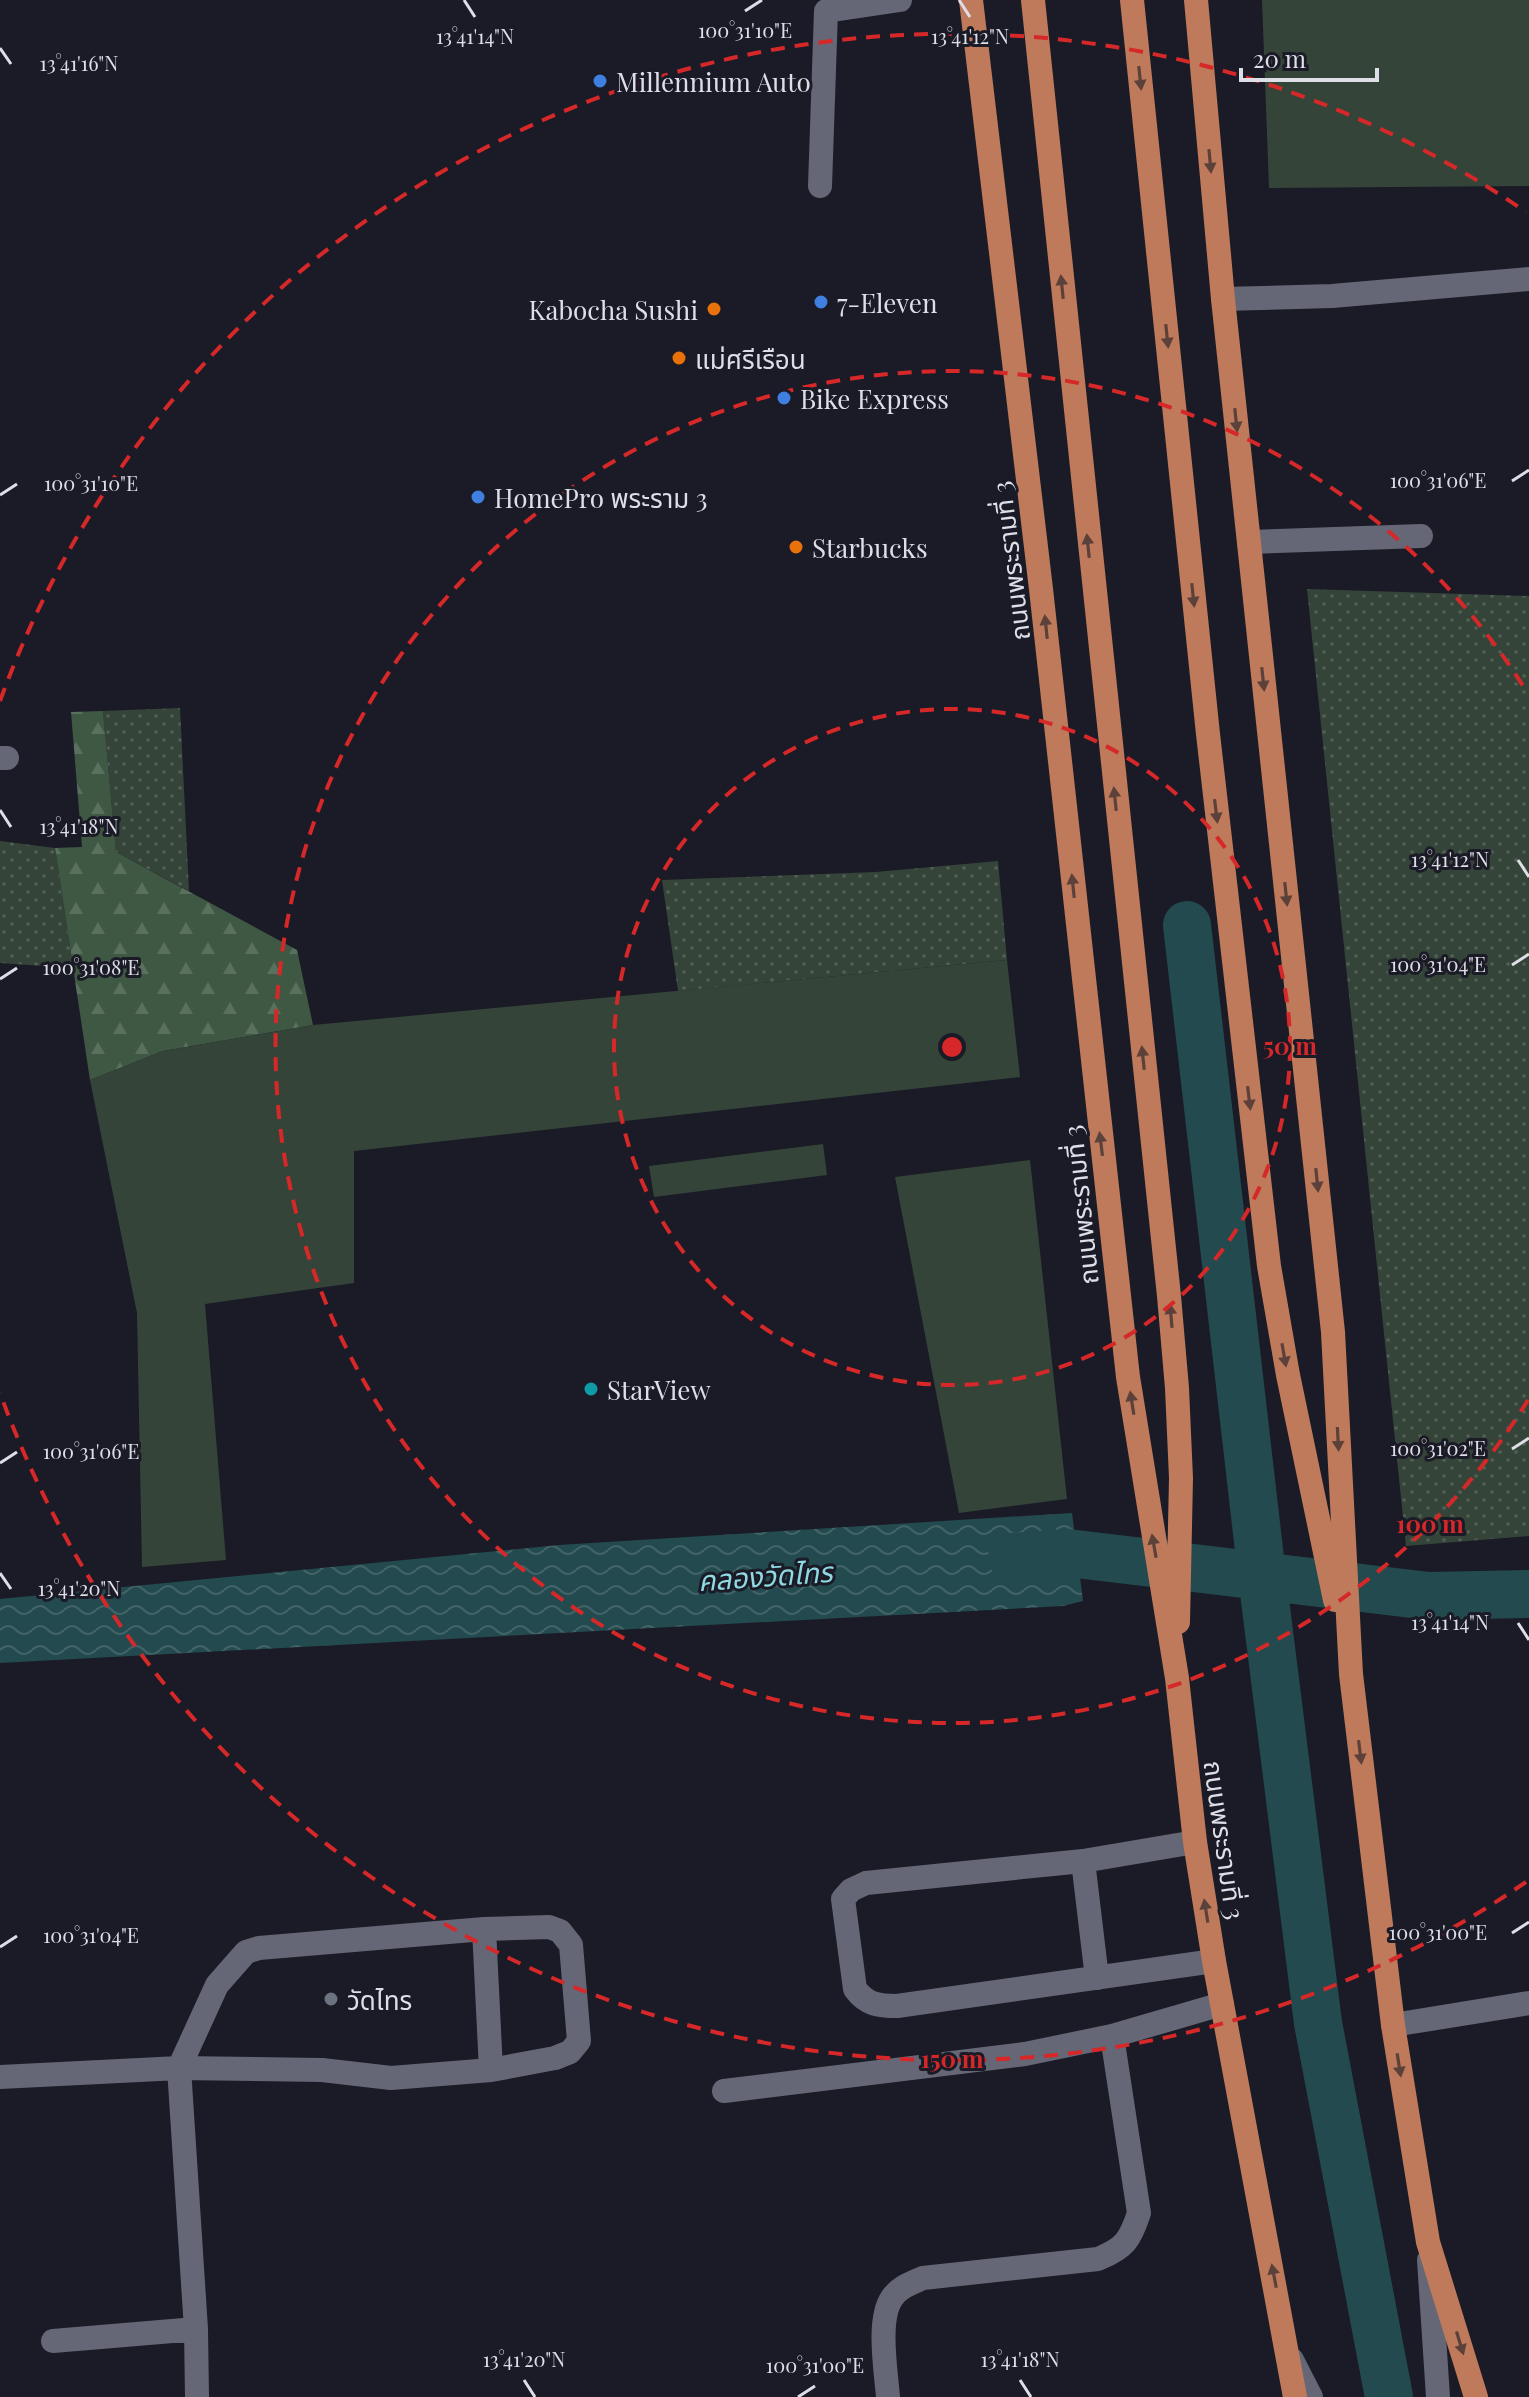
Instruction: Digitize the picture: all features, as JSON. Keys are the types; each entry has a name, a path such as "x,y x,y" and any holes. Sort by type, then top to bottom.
{"main road":[{"name":"ถนนพระรามที่ 3","path":"971,0 1041,589 1126,1361 1177,1678 1195,1842 1214,1961 1295,2397"},
{"path":"1033,0 1177,1388 1181,1478 1177,1678"},
{"path":"1132,0 1208,734 1269,1266 1309,1478 1351,1674"},
{"path":"1196,0 1223,299 1333,1332 1351,1674 1393,2025 1428,2242 1476,2397"}],"lane":[{"path":"820,186 826,5 900,0"},
{"path":"1223,299 1332,296 1529,279"},
{"path":"1249,542 1421,536"},
{"path":"1195,1842 1083,1861 866,1883 851,1890 843,1899 855,1989 863,1999 876,2006 897,2006 1214,1961"},
{"path":"1083,1861 1097,1978"},
{"path":"0,2077 179,2068 322,2070 391,2078 491,2070 555,2058 570,2052 579,2041 571,1945 567,1937 549,1927 484,1929 259,1948 246,1952 217,1985 179,2068 196,2329 197,2397"},
{"path":"484,1929 491,2070"},
{"path":"1393,2025 1529,2003"},
{"path":"724,2091 1025,2054 1112,2036 1222,2004"},
{"path":"888,2397 884,2317 892,2298 905,2286 923,2278 1098,2259 1120,2249 1133,2233 1139,2213 1112,2036"},
{"path":"1428,2242 1438,2397"},
{"path":"53,2341 196,2329"},
{"path":"1288,2353 1311,2397"}],"shaded area":[{"path":"1262,0 1529,0 1529,186 1269,188"},
{"path":"1307,589 1529,596 1529,1536 1406,1546"},
{"path":"180,708 189,891 116,852 103,711"},
{"path":"0,841 55,848 73,968 0,963"},
{"path":"998,861 1007,960 678,991 662,880 876,872"},
{"path":"1007,960 1020,1077 354,1151 354,1283 205,1304 226,1560 142,1567 137,1313 90,1080 163,1051 313,1025"},
{"path":"823,1144 827,1175 654,1197 649,1166"},
{"path":"1030,1160 1067,1499 959,1513 895,1177"}],"green space":[{"path":"103,711 116,852 297,950 313,1025 163,1051 90,1080 55,848 82,847 71,712"}],"water":[{"path":"1072,1513 1083,1601 1063,1606 0,1663 0,1599 559,1545"}],"waterway":[{"path":"1187,925 1262,1576 1318,2023 1389,2397"},
{"name":"คลองวัดไทร","path":"1012,1557 1068,1553 1429,1596 1529,1594"}],"place":[{"name":"Millennium Auto","path":"600,81"},
{"name":"7-Eleven","path":"821,302"},
{"name":"Kabocha Sushi","path":"714,309"},
{"name":"แม่ศรีเรือน","path":"679,358"},
{"name":"Bike Express","path":"784,398"},
{"name":"HomePro พระราม 3","path":"478,497"},
{"name":"Starbucks","path":"796,547"},
{"name":"StarView","path":"591,1389"},
{"name":"วัดไทร","path":"331,1999"}]}
